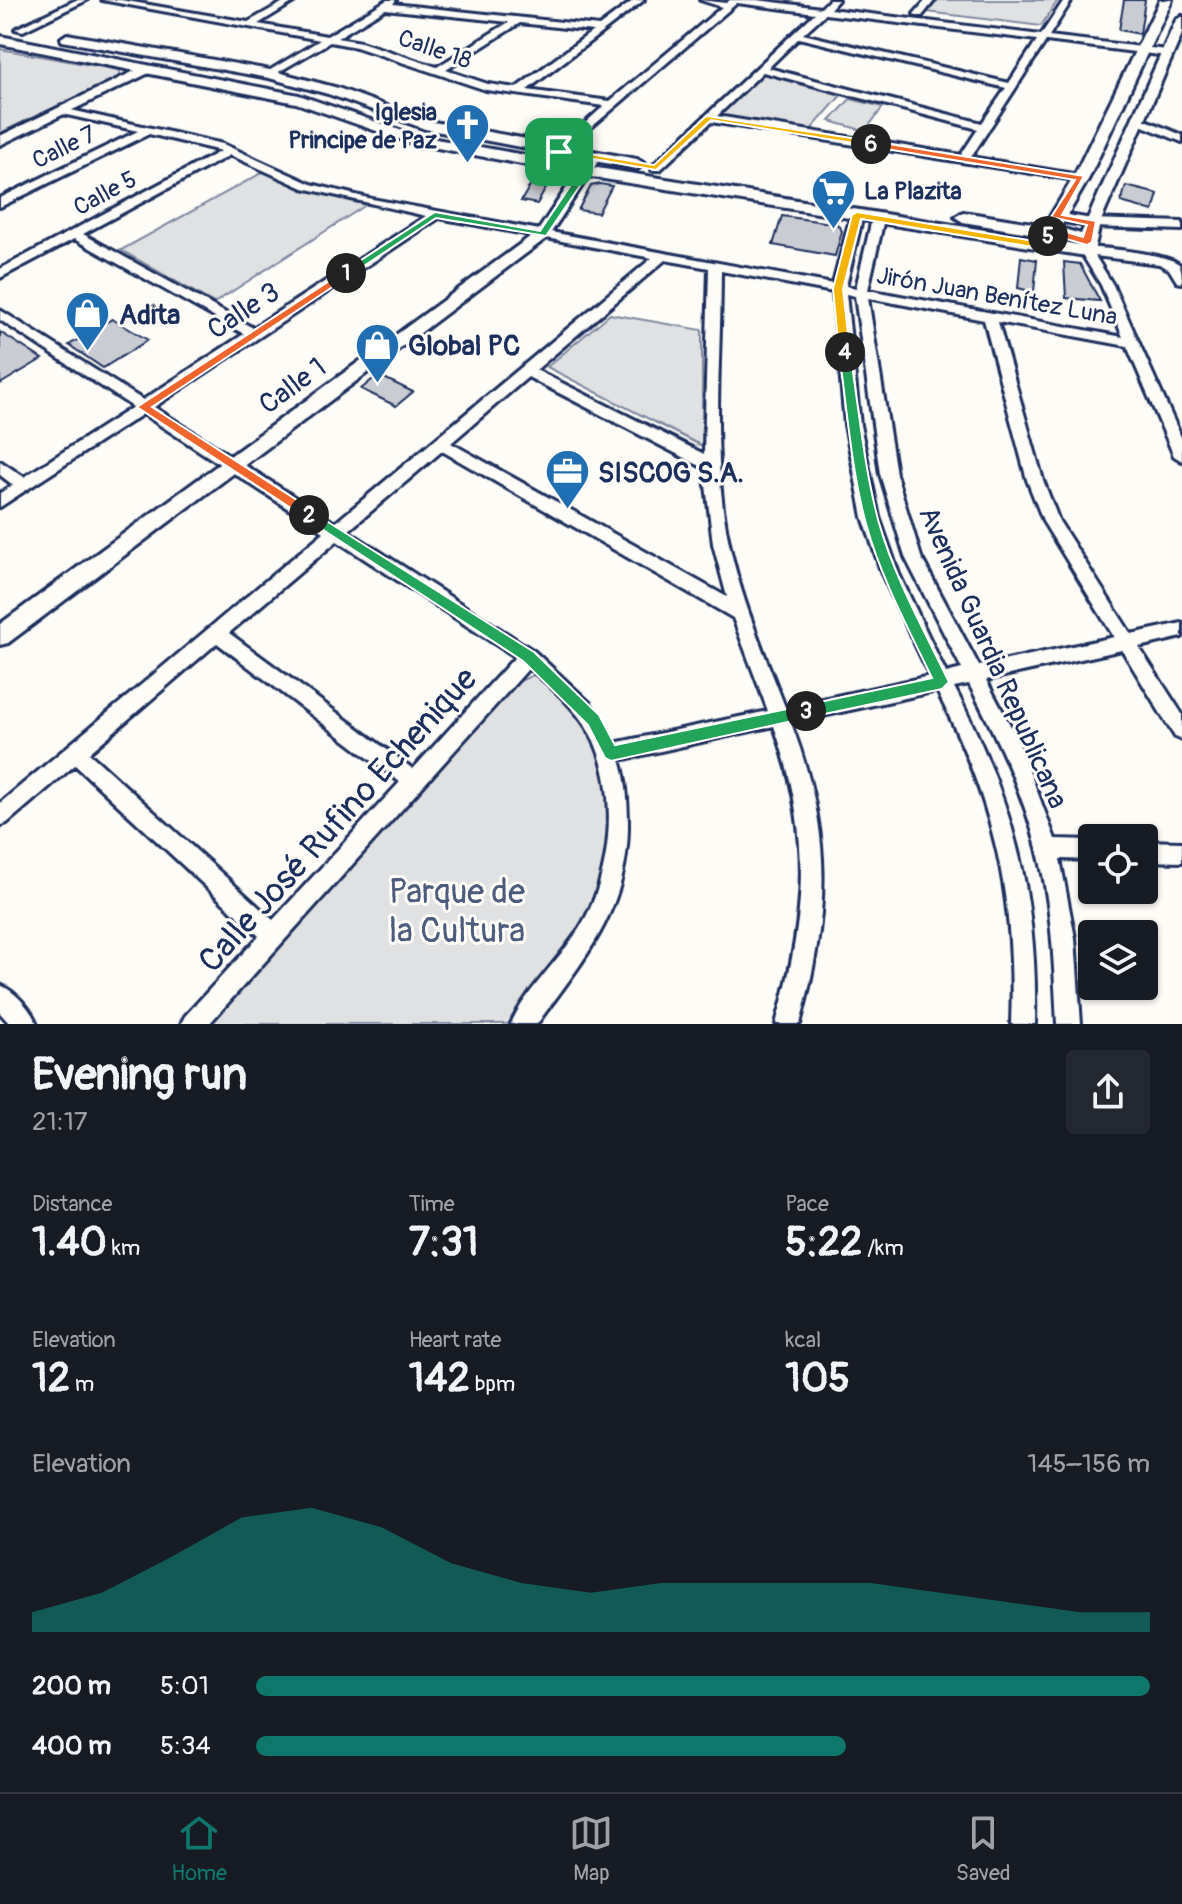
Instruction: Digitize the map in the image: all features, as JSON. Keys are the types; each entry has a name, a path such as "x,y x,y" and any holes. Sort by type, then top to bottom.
{"main road":[{"path":"1052,232 1166,0"},
{"path":"589,164 656,168 1052,232 1086,246 1092,223 1182,20"},
{"path":"0,25 270,74 333,91 425,125 557,159"},
{"path":"41,33 50,39 102,51 147,69"},
{"path":"0,40 299,99 411,139 589,164 878,219 1052,232"}],"street":[{"path":"20,29 83,0"},
{"name":"Calle 18","path":"106,0 358,44 464,82 611,104"},
{"path":"251,24 293,0"},
{"path":"270,74 393,0"},
{"path":"519,91 640,0"},
{"path":"704,0 829,5 919,14 1046,34"},
{"path":"794,0 1169,49"},
{"path":"919,14 931,0"},
{"path":"964,159 1068,0"},
{"path":"557,159 611,104 733,2"},
{"path":"656,168 829,5"},
{"path":"384,6 601,29"},
{"path":"436,72 520,19"},
{"path":"796,35 1011,86"},
{"path":"0,141 147,69"},
{"path":"761,69 984,127"},
{"name":"Jirón Juan Benítez Luna","path":"62,111 230,151 320,190 435,215 1132,343"},
{"path":"709,118 1081,178"},
{"path":"1137,120 1182,139"},
{"name":"Calle 7","path":"0,203 148,130"},
{"name":"Calle 5","path":"0,274 230,151"},
{"name":"Calle 1","path":"0,636 543,234 589,164"},
{"name":"Calle 3","path":"0,501 435,215"},
{"name":"Avenida Guardia Republicana","path":"857,215 838,289 867,503 902,601 987,780 1008,846 1021,911 1023,1024"},
{"name":"Avenida Guardia Republicana","path":"878,219 861,293 883,447 902,527 926,585 1007,738 1048,849 1064,938 1069,1024"},
{"path":"1052,232 1092,223 1182,226"},
{"path":"74,234 253,334"},
{"path":"1086,246 1162,261 1174,266 1182,279"},
{"path":"1086,246 1107,285 1182,456"},
{"path":"0,816 662,256"},
{"path":"715,266 712,465 721,544 739,613 799,773 813,865 807,945 788,1024"},
{"path":"0,314 528,656 593,720 611,753 618,821 612,885 596,922 523,1024"},
{"path":"990,317 1043,501 1065,548 1182,731"},
{"path":"525,370 712,465"},
{"path":"440,443 739,613"},
{"path":"0,467 24,485"},
{"path":"611,753 1182,630"},
{"path":"216,633 414,781"},
{"name":"Calle José Rufino Echenique","path":"193,1024 528,656"},
{"path":"75,752 274,935"},
{"path":"1048,849 1078,850"},
{"path":"1158,851 1182,852"},
{"path":"0,996 25,1024"}],"green space":[{"path":"938,0 1058,0 1041,26 927,12"},
{"path":"0,49 119,70 121,76 0,133"},
{"path":"764,73 843,93 809,132 718,116"},
{"path":"850,99 883,107 865,131 830,121"},
{"path":"265,171 305,189 366,205 214,303 121,250"},
{"path":"610,314 702,330 702,446 547,367"},
{"name":"Parque de la Cultura","path":"533,675 557,692 585,726 596,745 607,789 608,837 603,868 582,922 567,947 508,1024 208,1024 520,681"}],"building":[{"path":"1124,0 1145,0 1140,34 1119,30"},
{"path":"537,174 553,176 537,204 521,201"},
{"path":"591,186 612,186 598,213 578,210"},
{"path":"1126,186 1158,194 1153,211 1121,202"},
{"path":"782,216 837,224 842,231 835,256 773,245"},
{"path":"1021,257 1037,260 1034,292 1018,288"},
{"path":"1064,262 1080,264 1100,301 1066,298"},
{"path":"112,319 148,340 103,368 69,345"},
{"path":"0,332 42,359 0,384"},
{"path":"378,375 413,392 396,406 361,389"}],"place":[{"name":"Iglesia Principe de Paz","path":"468,165"},
{"name":"La Plazita","path":"833,230"},
{"name":"Adita","path":"88,353"},
{"name":"Global PC","path":"377,384"},
{"name":"SISCOG S.A.","path":"567,511"}],"route":[{"path":"709,118 1081,178 1056,217 1092,223 1087,242 1050,230 1048,237 1052,247 857,215 838,289 861,474 873,526 890,574 942,682 611,753 593,720 578,702 528,656 143,407 435,215 543,234 585,171 555,166 559,152 656,168 709,118"}]}
